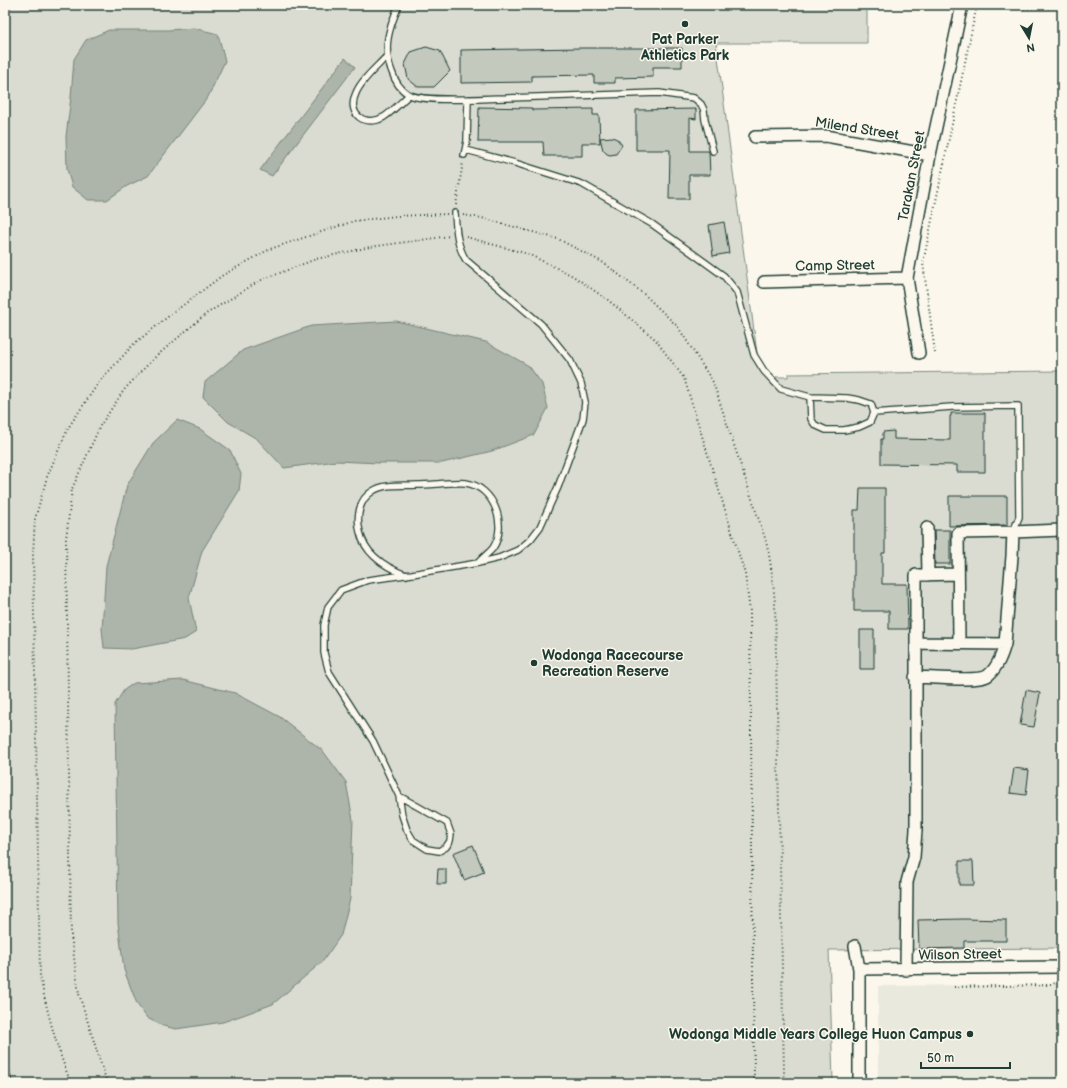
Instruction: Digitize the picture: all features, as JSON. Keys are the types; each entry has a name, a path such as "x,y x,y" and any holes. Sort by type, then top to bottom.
{"street":[{"name":"Tarakan Street","path":"919,353 906,278 930,155 962,5"},
{"name":"Milend Street","path":"755,137 826,136 930,155"},
{"name":"Camp Street","path":"764,282 906,278"},
{"path":"927,528 928,575"},
{"path":"959,643 958,533 1062,530"},
{"path":"915,677 970,678 987,676 996,665 1002,656 1005,644 1013,532"},
{"path":"906,970 907,882 914,856 916,830 916,575 958,574"},
{"path":"916,643 1005,644"},
{"path":"855,946 859,969 859,1083"},
{"name":"Wilson Street","path":"859,969 906,970 1062,967"}],"lane":[{"path":"399,5 386,47 389,65 397,82 409,95 420,97 468,99 659,93 685,96 694,98 701,104 704,110 706,126 713,151"},
{"path":"387,56 359,86 353,104 354,112 360,118 370,120 384,117 409,95"},
{"path":"468,99 467,141 465,153 529,167 582,184 652,224 724,276 737,292 754,355 764,371 781,389 810,398 847,398 859,400 871,404 874,413 870,422 859,427 844,430 826,430 815,425 812,419 810,398"},
{"path":"399,796 446,823 451,834 446,847 438,851 427,849 413,840 407,830 402,815 399,796 373,740 329,672 324,653 324,624 328,607 341,590 368,580 478,563 499,558 518,550 530,540 540,527 558,487 583,419 585,402 581,383 570,360 541,324 466,260 461,252 457,235 455,213"},
{"path":"874,413 952,407 1018,406 1019,518 1013,532"},
{"path":"407,575 393,570 376,559 362,541 359,530 358,513 367,495 374,490 392,486 466,483 479,488 488,495 494,506 499,516 499,526 493,547 478,563"}],"path":[{"path":"935,353 923,263 977,5"},
{"path":"976,9 1062,8"},
{"path":"455,213 465,153"},
{"path":"70,1083 45,1001 40,976 33,554 35,519 45,484 68,428 99,382 134,344 229,271 270,248 354,221 397,216 455,213 482,218 558,239 604,263 645,295 678,327 713,382 765,538 773,578 784,1065 783,1083"},
{"path":"107,1083 79,994 71,935 66,539 72,489 100,426 124,390 153,359 206,314 259,282 316,259 370,246 457,235 528,254 572,276 608,300 655,339 684,378 745,574 750,611 754,1083"},
{"path":"954,986 1051,985 1062,981"}],"shaded area":[{"name":"Wodonga Racecourse Recreation Reserve","path":"5,5 867,5 867,43 716,43 758,361 772,377 788,377 788,374 1062,371 1062,948 829,950 833,1083 5,1083"},
{"path":"194,28 218,34 225,61 208,97 148,176 127,186 107,200 88,200 72,187 67,169 66,136 74,59 86,40 109,30 168,30"},
{"path":"345,58 355,67 272,176 260,170"},
{"path":"396,321 486,342 529,366 542,384 548,408 534,435 492,451 442,463 336,461 284,468 257,439 228,422 203,397 205,382 243,350 311,326"},
{"path":"177,420 200,429 230,450 241,474 239,491 202,551 189,598 196,632 185,639 132,649 104,648 102,629 106,566 127,485 153,443"},
{"path":"183,680 235,693 280,717 323,751 346,782 353,820 350,899 341,935 323,961 273,1004 223,1022 176,1029 163,1026 147,1018 137,1004 124,970 118,923 115,704 124,690 134,683"},
{"name":"Wodonga Middle Years College Huon Campus","path":"1062,984 1062,1083 878,1083 878,986"}],"building":[{"path":"426,47 440,51 450,71 434,87 418,87 408,79 405,64 411,52"},
{"path":"682,48 682,67 653,67 653,77 615,78 615,83 594,83 594,75 532,76 532,82 461,83 461,50"},
{"path":"479,107 532,108 532,110 593,109 593,115 599,115 600,143 582,143 582,156 544,156 543,142 478,142"},
{"path":"696,109 696,119 690,118 690,151 709,151 710,175 689,175 689,199 669,199 670,150 636,150 636,110"},
{"path":"612,137 617,139 622,145 616,154 610,155 603,150 600,138"},
{"path":"724,222 729,253 713,256 709,225"},
{"path":"951,413 985,413 985,472 957,472 957,465 881,464 881,439 883,439 883,432 894,431 894,439 950,440"},
{"path":"860,488 885,488 885,553 882,553 882,584 907,584 908,629 889,629 889,611 854,611 854,510 859,510"},
{"path":"949,496 1007,496 1007,525 949,526"},
{"path":"934,530 950,530 950,564 935,564"},
{"path":"860,630 874,630 874,669 860,669"},
{"path":"1026,690 1040,693 1034,727 1020,725"},
{"path":"1014,768 1029,770 1026,795 1010,793"},
{"path":"473,845 484,872 464,880 453,853"},
{"path":"959,861 973,861 974,885 959,885"},
{"path":"438,869 446,869 446,884 437,884"},
{"path":"918,920 1006,920 1006,941 964,941 964,948 919,949"}],"waterway":[{"path":"5,1054 11,1083"}],"place":[{"name":"Pat Parker Athletics Park","path":"685,24"},
{"name":"Wodonga Racecourse Recreation Reserve","path":"534,663"},
{"name":"Wodonga Middle Years College Huon Campus","path":"970,1034"}]}
